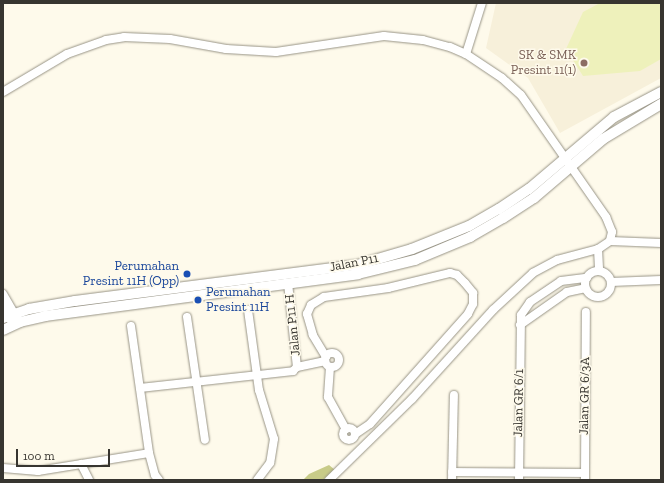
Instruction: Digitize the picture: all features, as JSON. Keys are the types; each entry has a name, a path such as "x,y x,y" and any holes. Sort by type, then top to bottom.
{"main road":[{"name":"Jalan P11","path":"3,330 10,316 75,300 302,270 357,265 437,240 469,226 499,209 529,189 614,117 661,92"},
{"name":"Jalan P11","path":"10,316 69,312 358,274 415,260 470,237 503,218 534,198 571,168 603,139 661,104"},
{"path":"273,274 288,283 302,270"}],"street":[{"path":"466,54 482,3"},
{"path":"3,92 66,54 106,40 124,37 162,38 226,49 276,52 371,37 402,36 423,40 466,54 502,78 521,95 565,157 608,222 612,232 610,242"},
{"path":"329,480 412,399 493,310 533,273 556,260 598,249 610,242 661,243"},
{"path":"598,249 599,271"},
{"path":"568,292 561,281 587,278 599,271"},
{"path":"586,288 595,297 604,296 610,290 611,282 607,274 599,271"},
{"path":"450,273 457,275 473,293 473,304 468,314 370,424 355,434 353,438 346,439 343,435 346,429 328,397 327,362 313,335 307,314 311,305 324,297 388,288 450,273"},
{"path":"586,288 587,278"},
{"path":"611,282 661,280"},
{"name":"Jalan GR 6/1","path":"519,476 520,325 523,309 561,281"},
{"name":"Jalan P11 H","path":"288,283 297,367"},
{"path":"520,325 568,292 586,288"},
{"path":"3,294 10,316"},
{"path":"248,310 256,375 274,439 270,462 257,480"},
{"name":"Jalan GR 6/3A","path":"585,476 586,312"},
{"path":"188,317 205,440"},
{"path":"131,326 149,453 155,475 159,480"},
{"path":"140,388 293,371 297,367 327,362"},
{"path":"454,395 452,476 585,476"},
{"path":"3,468 38,471 149,453"},
{"path":"82,464 89,480"}],"shaded area":[{"name":"SK & SMK Presint 11(1)","path":"496,3 661,3 661,78 560,133 528,78 486,48"}],"green space":[{"path":"600,3 661,3 661,59 640,71 583,76 566,49 583,12"},
{"path":"329,465 335,470 323,480 303,480 309,474"}],"place":[{"name":"SK & SMK Presint 11(1)","path":"584,63"},
{"name":"Perumahan Presint 11H (Opp)","path":"187,274"},
{"name":"Perumahan Presint 11H","path":"198,300"}]}
